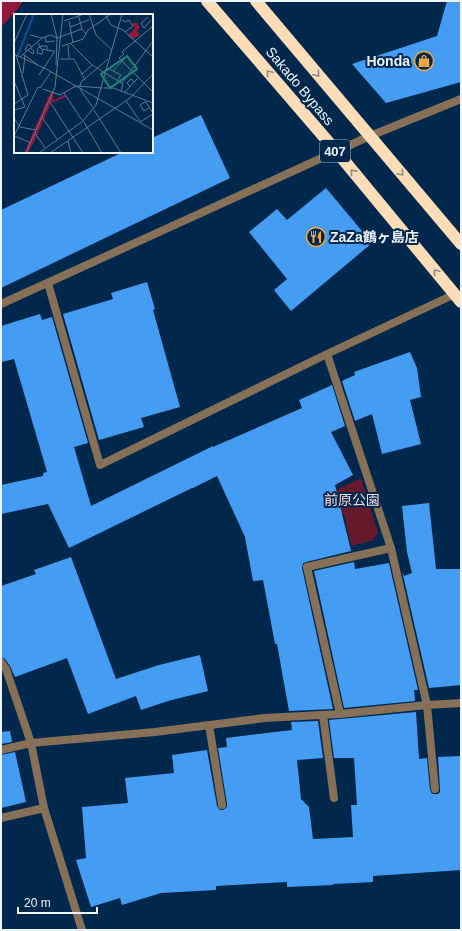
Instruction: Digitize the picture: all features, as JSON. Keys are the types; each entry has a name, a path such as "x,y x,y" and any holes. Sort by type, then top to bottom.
{"highway":[{"name":"Sakado Bypass","path":"207,1 337,152 458,298"},
{"name":"Sakado Bypass","path":"256,1 461,244"}],"street":[{"path":"1,304 370,136 461,100"},
{"path":"48,283 100,465 327,354 458,298"},
{"path":"327,354 391,548 427,705 436,789"},
{"path":"340,714 307,567 391,548"},
{"path":"1,662 6,669 31,743 44,808 82,930"},
{"path":"1,750 31,743 155,732 265,718 340,714 461,703"},
{"path":"323,715 334,798"},
{"path":"209,725 222,805"},
{"path":"1,818 44,808"}],"green space":[{"name":"前原公園","path":"361,478 378,533 372,541 351,546 344,514 316,520 312,502"}],"shaded area":[{"path":"1,1 23,1 18,9 1,27"}],"building":[{"path":"447,1 461,1 461,82 386,103 352,64 437,36"},
{"path":"201,115 230,178 1,288 1,210 121,153 153,153 153,138"},
{"path":"326,188 372,243 291,311 274,290 287,279 249,232 277,209 287,220"},
{"path":"147,282 155,309 153,310 180,407 141,418 144,427 99,440 63,314 113,299 111,293"},
{"path":"40,314 42,320 52,317 88,443 74,447 91,506 213,446 302,408 299,400 332,385 345,426 331,432 353,475 335,485 351,551 303,563 302,568 333,709 289,711 277,644 275,644 263,580 253,581 245,537 217,476 69,548 48,504 1,514 1,485 43,476 43,473 47,472 14,359 1,362 1,326"},
{"path":"410,352 417,368 421,397 410,400 421,444 382,454 372,414 355,421 342,381 355,375 354,372"},
{"path":"429,503 436,569 461,569 461,685 429,688 402,571 404,576 412,573 407,552 402,506"},
{"path":"71,557 116,679 159,665 200,655 208,691 168,701 141,710 136,696 88,714 67,658 15,677 10,666 5,659 1,657 1,586 36,574 34,570"},
{"path":"354,562 355,569 389,563 418,690 414,690 415,701 344,708 314,571"},
{"path":"416,712 419,759 427,758 430,790 432,794 438,794 440,792 438,757 461,756 461,870 373,876 373,882 333,885 287,887 287,882 216,886 216,890 161,893 122,905 120,898 91,907 76,860 86,858 82,807 128,803 125,778 174,773 172,755 207,750 217,806 220,810 223,810 227,807 227,804 218,748 227,747 226,738 292,730 291,722 318,721 323,758 297,760 301,799 309,807 313,839 353,837 351,805 357,805 354,758 334,758 329,720"},
{"path":"10,731 12,742 1,744 1,732"},
{"path":"15,752 26,802 1,808 1,755"}],"place":[{"name":"Honda","path":"424,61"},
{"name":"ZaZa鶴ヶ島店","path":"316,237"}]}
